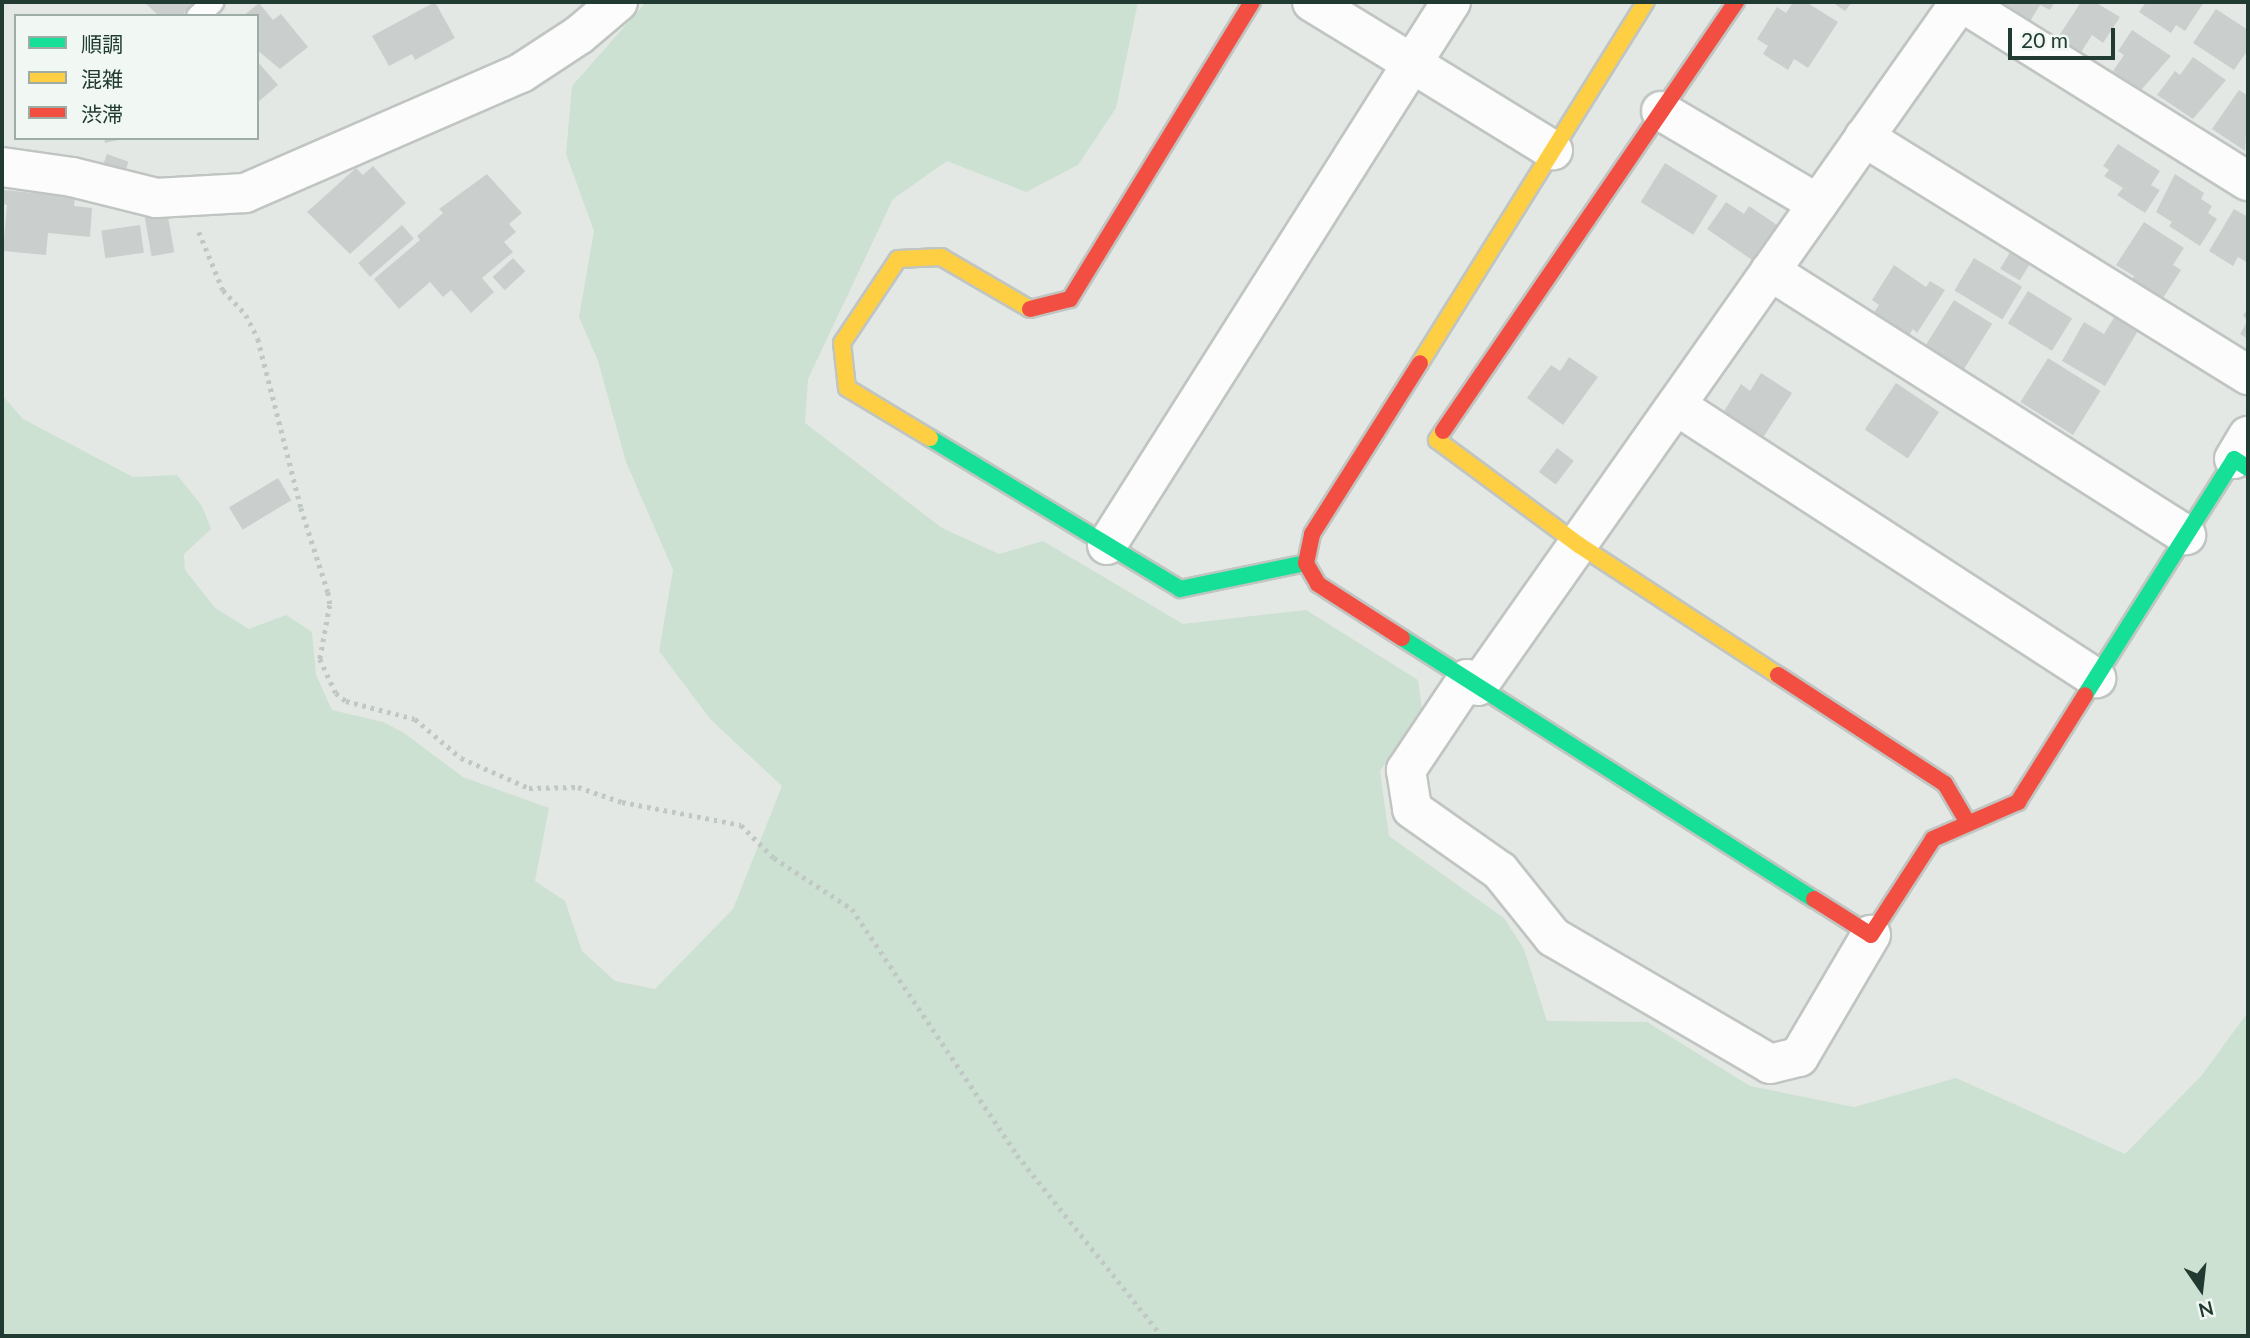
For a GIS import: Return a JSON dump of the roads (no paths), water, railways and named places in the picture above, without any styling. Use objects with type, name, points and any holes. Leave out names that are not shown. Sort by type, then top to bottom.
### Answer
[{"type":"street","points":[[2,167],[12,172],[72,177],[128,193],[184,199],[246,193],[407,126],[467,93],[521,73],[579,35],[618,2]]},
{"type":"street","points":[[1252,2],[1070,299],[1028,309],[941,257],[898,259],[842,343],[846,388],[1180,589],[1306,563]]},
{"type":"street","points":[[1312,2],[1553,150]]},
{"type":"street","points":[[1107,545],[1451,2]]},
{"type":"street","points":[[1646,2],[1312,534],[1306,563],[1318,584],[1871,935]]},
{"type":"street","points":[[1736,2],[1437,440],[1579,545],[1945,783],[1968,823]]},
{"type":"street","points":[[2243,454],[2186,534],[2018,802],[1933,839],[1871,935],[1799,1057],[1770,1064],[1553,937],[1500,871],[1412,809],[1406,770],[1579,545],[1961,2],[2248,181]]},
{"type":"street","points":[[1661,111],[1818,204]]},
{"type":"street","points":[[1864,137],[2248,375]]},
{"type":"street","points":[[1770,271],[2186,534]]},
{"type":"street","points":[[1677,406],[2096,678]]},
{"type":"lane","points":[[199,14],[212,2]]}]
